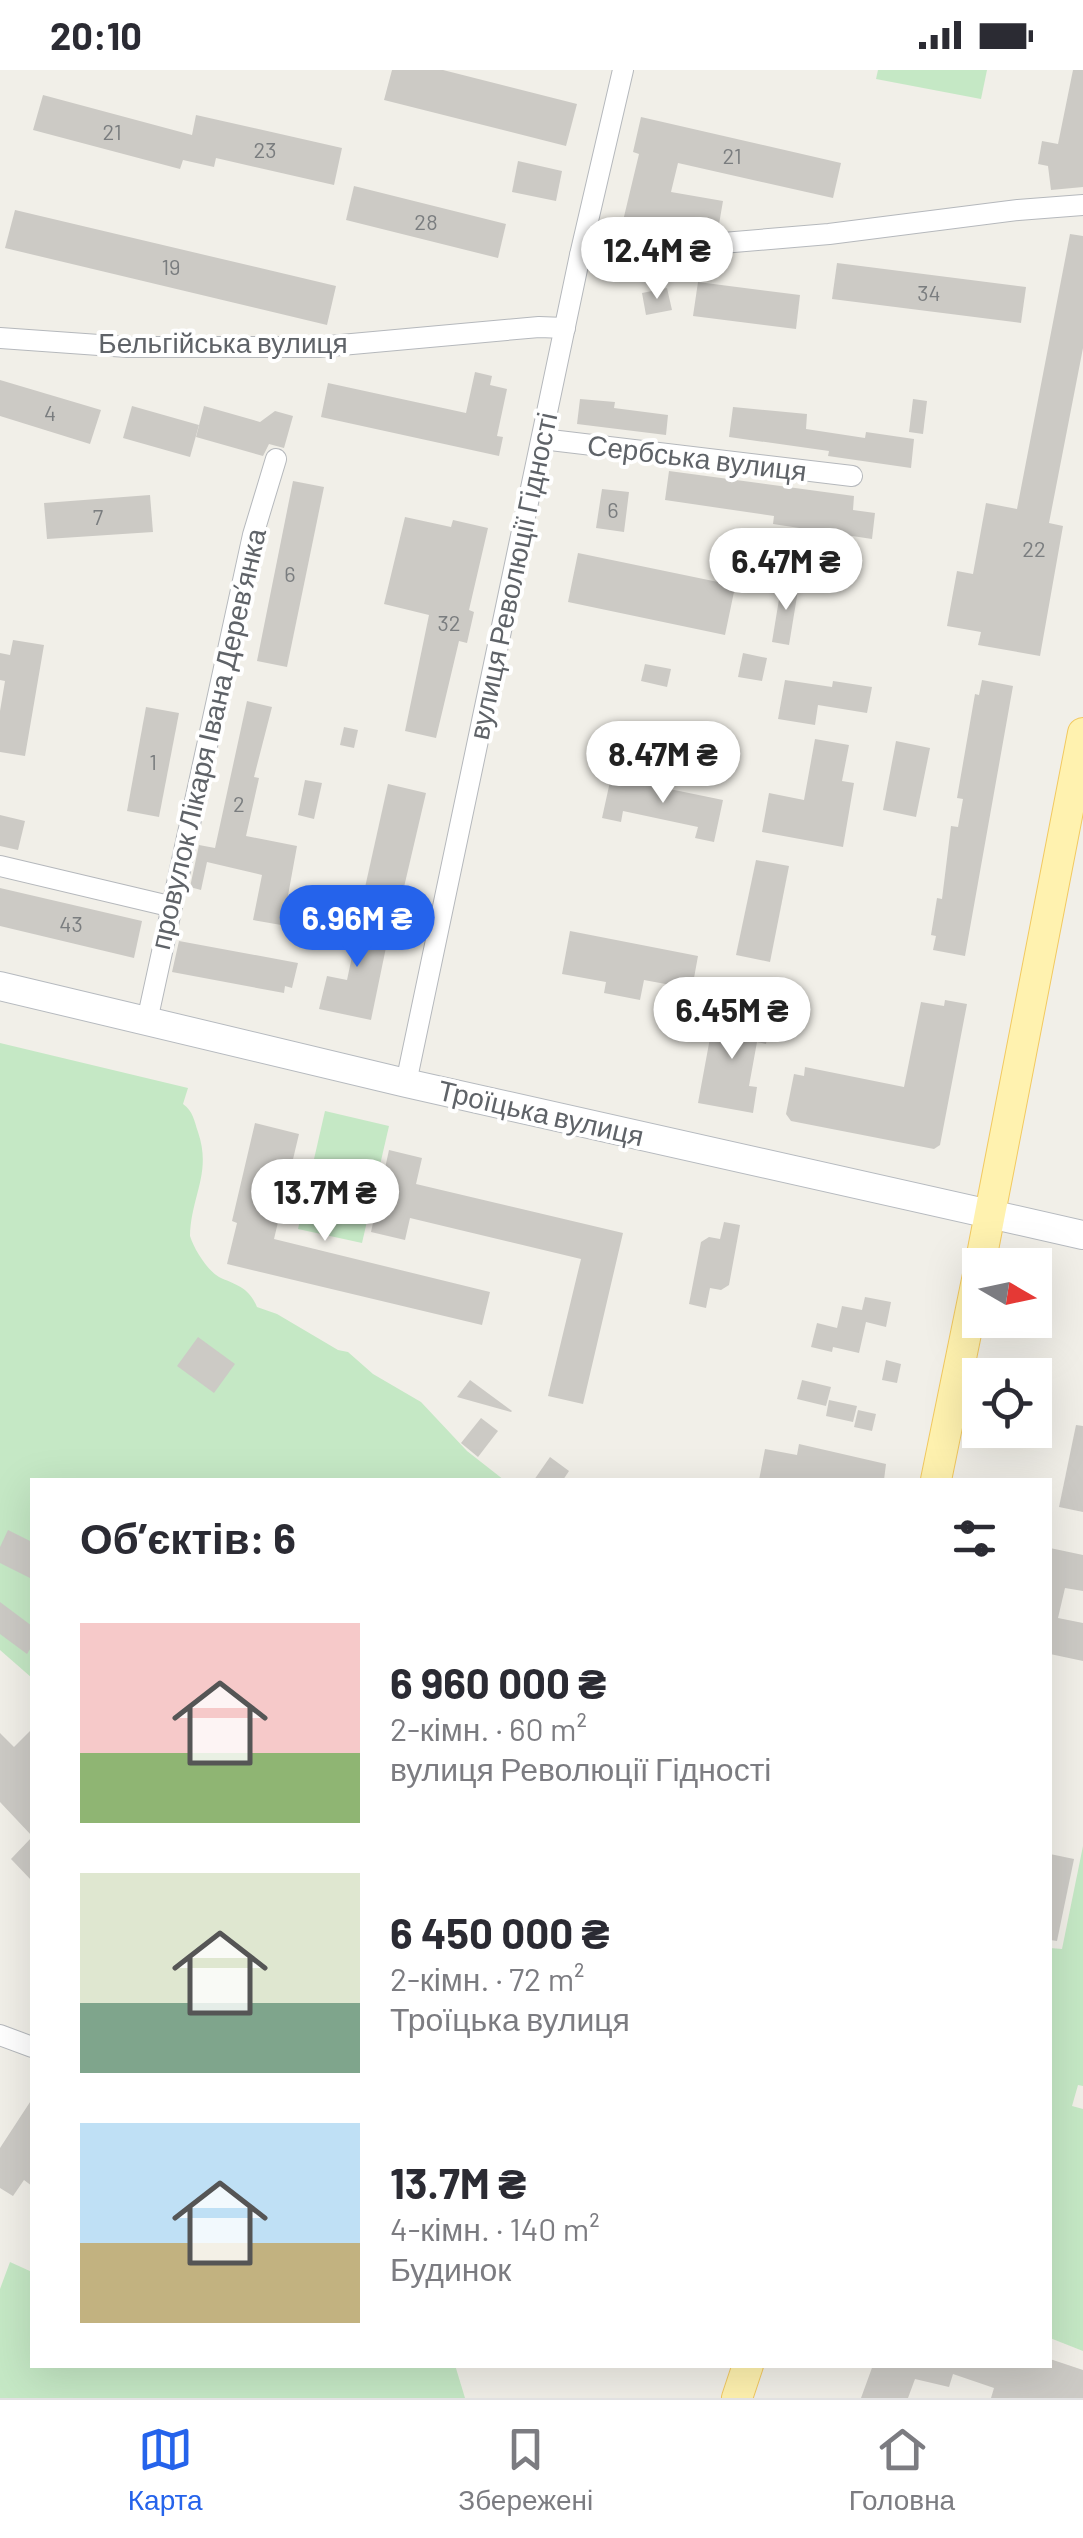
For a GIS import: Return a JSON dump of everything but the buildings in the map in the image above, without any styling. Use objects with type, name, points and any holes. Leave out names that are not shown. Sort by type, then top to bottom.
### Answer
[{"type":"main road","points":[[984,1248],[1083,733]]},
{"type":"main road","name":"Троїцька вулиця","points":[[0,986],[406,1083],[1083,1235]]},
{"type":"main road","points":[[936,1478],[965,1338]]},
{"type":"main road","points":[[737,2398],[747,2368]]},
{"type":"street","name":"вулиця Революції Гідності","points":[[406,1083],[580,255],[623,70]]},
{"type":"street","points":[[580,255],[828,234],[1083,205]]},
{"type":"street","name":"Бельгійська вулиця","points":[[0,338],[128,347],[320,347],[540,326],[565,328]]},
{"type":"street","name":"Сербська вулиця","points":[[542,439],[852,476]]},
{"type":"street","name":"провулок Лікаря Івана Деревʼянка","points":[[146,1021],[252,535],[276,459]]},
{"type":"street","points":[[0,866],[169,906]]},
{"type":"street","points":[[0,2035],[30,2046]]},
{"type":"green space","points":[[878,70],[987,70],[981,99],[876,79]]},
{"type":"green space","points":[[0,1043],[188,1088],[183,1104],[194,1120],[203,1160],[190,1236],[206,1264],[219,1277],[246,1291],[257,1307],[348,1352],[373,1374],[421,1402],[467,1451],[501,1478],[30,1478],[30,1676],[0,1650]]},
{"type":"green space","points":[[325,1111],[389,1126],[362,1243],[298,1229]]},
{"type":"green space","points":[[1083,1846],[1083,2086],[1078,2085],[1072,2106],[1083,2109],[1083,2351],[1052,2339],[1052,1948],[1062,1949]]},
{"type":"green space","points":[[10,2262],[30,2271],[30,2368],[456,2368],[465,2398],[0,2398],[0,2289]]}]
